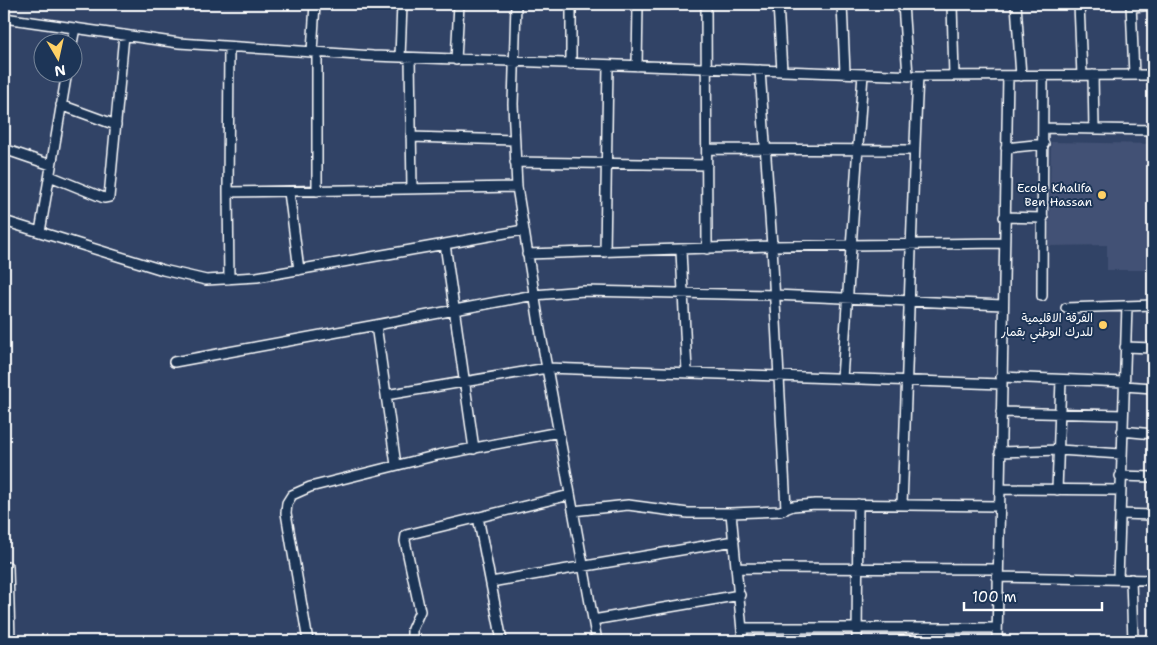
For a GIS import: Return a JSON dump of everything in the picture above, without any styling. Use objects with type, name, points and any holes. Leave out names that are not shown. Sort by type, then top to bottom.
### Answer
[{"type":"street","points":[[315,4],[314,52],[317,191]]},
{"type":"street","points":[[402,4],[411,137],[412,189]]},
{"type":"street","points":[[456,60],[459,4]]},
{"type":"street","points":[[516,4],[513,63],[517,187],[558,432],[597,641]]},
{"type":"street","points":[[571,4],[571,64]]},
{"type":"street","points":[[637,66],[638,4]]},
{"type":"street","points":[[706,4],[707,249]]},
{"type":"street","points":[[778,4],[782,71]]},
{"type":"street","points":[[842,4],[845,73]]},
{"type":"street","points":[[903,4],[908,76]]},
{"type":"street","points":[[952,4],[954,76]]},
{"type":"street","points":[[1016,4],[1021,76]]},
{"type":"street","points":[[1079,4],[1082,76]]},
{"type":"street","points":[[1134,75],[1132,5],[1153,5]]},
{"type":"street","points":[[4,20],[179,43],[405,58],[908,76],[1153,75]]},
{"type":"street","points":[[74,32],[75,28]]},
{"type":"street","points":[[50,176],[104,198],[109,197],[124,35]]},
{"type":"street","points":[[229,47],[229,279]]},
{"type":"street","points":[[606,252],[608,65]]},
{"type":"street","points":[[760,70],[780,375],[786,509]]},
{"type":"street","points":[[842,378],[863,74]]},
{"type":"street","points":[[902,504],[908,380],[910,245],[918,76]]},
{"type":"street","points":[[997,641],[1008,76]]},
{"type":"street","points":[[1042,296],[1043,76]]},
{"type":"street","points":[[1093,76],[1094,129]]},
{"type":"street","points":[[40,232],[65,82]]},
{"type":"street","points":[[61,105],[116,125]]},
{"type":"street","points":[[1044,128],[1153,130]]},
{"type":"street","points":[[411,137],[514,140]]},
{"type":"street","points":[[1006,148],[1044,144]]},
{"type":"street","points":[[4,149],[51,166]]},
{"type":"street","points":[[707,149],[914,150]]},
{"type":"street","points":[[515,162],[707,165]]},
{"type":"street","points":[[228,192],[517,187]]},
{"type":"street","points":[[289,192],[300,270]]},
{"type":"street","points":[[1004,217],[1043,218]]},
{"type":"street","points":[[4,221],[187,277],[229,279],[300,270],[524,230]]},
{"type":"street","points":[[527,254],[772,246],[1004,243]]},
{"type":"street","points":[[445,244],[474,449]]},
{"type":"street","points":[[681,250],[686,372]]},
{"type":"street","points":[[174,362],[534,295],[598,291],[774,295],[1003,305]]},
{"type":"street","points":[[1118,579],[1127,306]]},
{"type":"street","points":[[1066,308],[1153,306]]},
{"type":"street","points":[[376,325],[396,465]]},
{"type":"street","points":[[1125,347],[1153,348]]},
{"type":"street","points":[[386,395],[464,380],[547,368],[908,380],[1061,380],[1153,388]]},
{"type":"street","points":[[1057,490],[1061,380]]},
{"type":"street","points":[[1001,412],[1122,415]]},
{"type":"street","points":[[1122,430],[1153,434]]},
{"type":"street","points":[[308,641],[286,518],[289,498],[299,491],[310,487],[396,465],[558,432]]},
{"type":"street","points":[[1000,452],[1058,450],[1121,454]]},
{"type":"street","points":[[1120,476],[1153,477]]},
{"type":"street","points":[[1000,489],[1120,490]]},
{"type":"street","points":[[412,641],[412,629],[420,612],[405,537],[420,530],[570,495]]},
{"type":"street","points":[[573,511],[628,505],[688,513],[731,513],[786,509],[815,504],[999,506]]},
{"type":"street","points":[[857,641],[858,504]]},
{"type":"street","points":[[731,513],[743,641]]},
{"type":"street","points":[[1120,514],[1153,515]]},
{"type":"street","points":[[478,517],[502,641]]},
{"type":"street","points":[[492,582],[734,541]]},
{"type":"street","points":[[8,567],[10,641]]},
{"type":"street","points":[[737,568],[997,573],[1153,580]]},
{"type":"street","points":[[1131,580],[1133,641]]},
{"type":"street","points":[[593,620],[740,595]]},
{"type":"street","points":[[742,628],[997,628]]},
{"type":"shaded area","name":"Ecole Khalifa Ben Hassan","points":[[1051,142],[1153,144],[1153,270],[1107,270],[1107,245],[1049,246]]},
{"type":"place","name":"Ecole Khalifa Ben Hassan","points":[[1102,195]]},
{"type":"place","name":"الفرقة الاقليمية للدرك الوطني بقمار","points":[[1103,325]]}]
